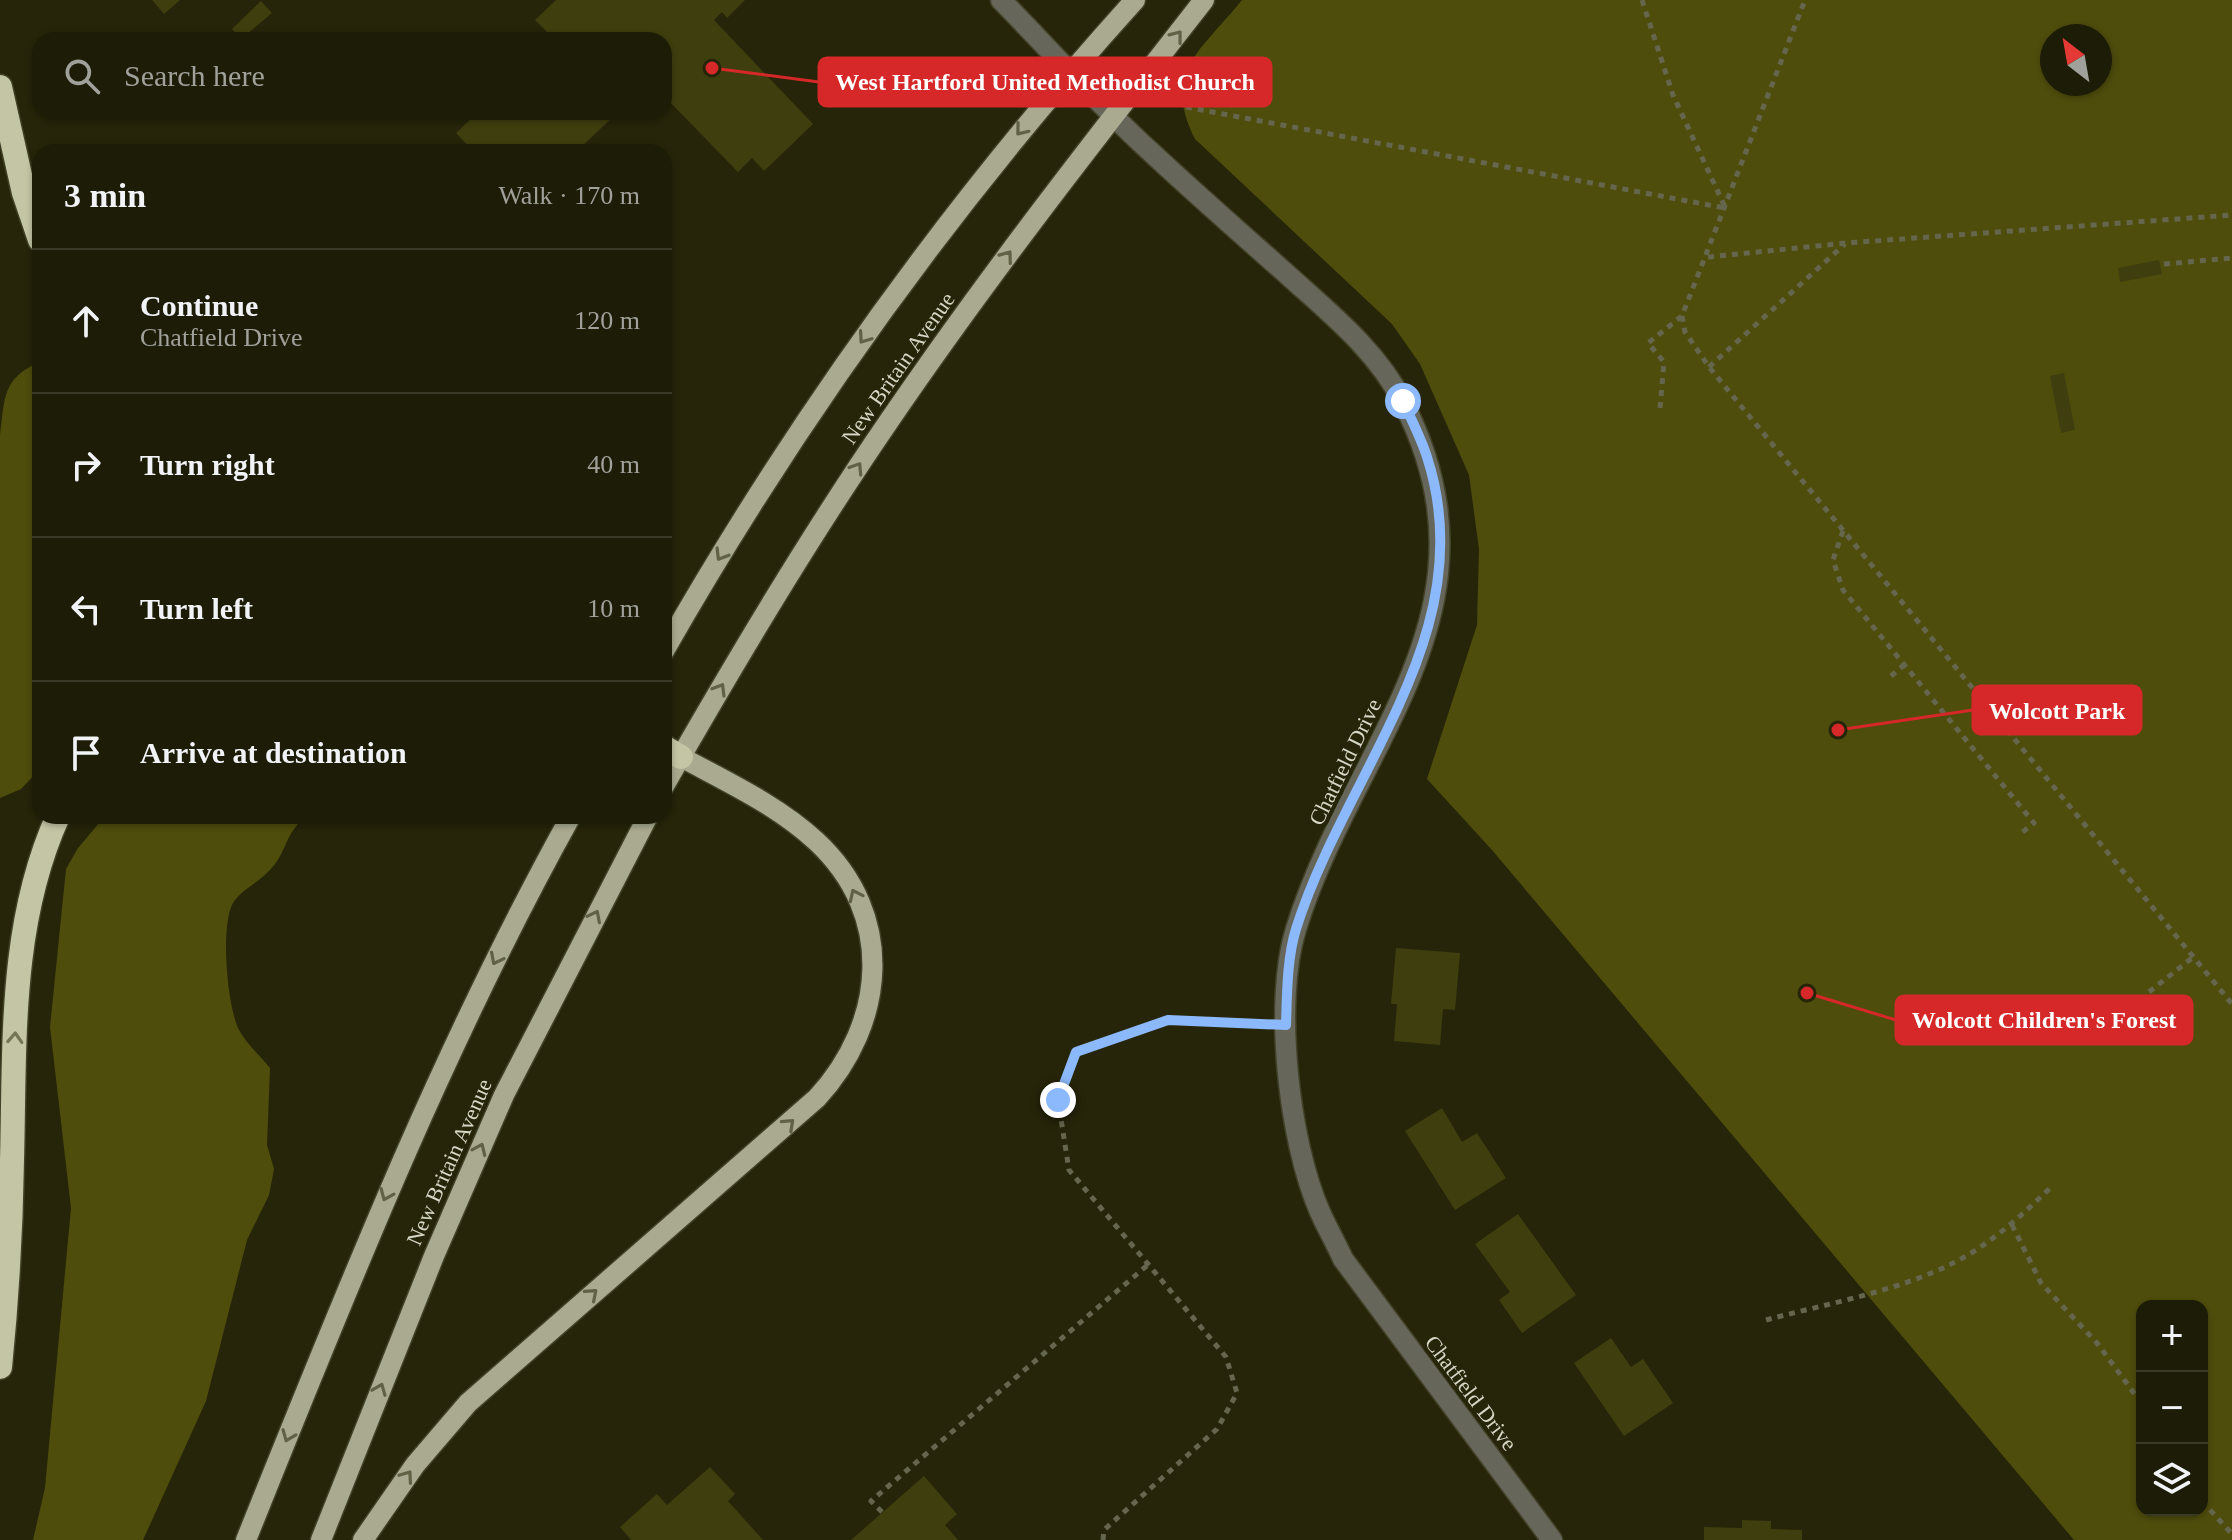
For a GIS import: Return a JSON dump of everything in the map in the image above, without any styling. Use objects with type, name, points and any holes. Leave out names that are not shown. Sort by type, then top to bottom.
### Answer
[{"type":"highway","points":[[0,87],[32,216]]},
{"type":"highway","points":[[0,1367],[9,1254],[18,980],[30,900],[55,824]]},
{"type":"main road","name":"New Britain Avenue","points":[[672,638],[767,482],[892,299],[968,195],[1071,71],[1135,0]]},
{"type":"main road","name":"New Britain Avenue","points":[[673,752],[890,419],[1114,115],[1204,0]]},
{"type":"main road","points":[[363,1540],[415,1465],[468,1403],[817,1098],[840,1072],[864,1026],[872,985],[870,939],[861,908],[838,866],[796,823],[673,752]]},
{"type":"main road","name":"New Britain Avenue","points":[[246,1540],[402,1156],[495,959],[567,824]]},
{"type":"main road","name":"New Britain Avenue","points":[[321,1540],[434,1256],[499,1108],[644,824]]},
{"type":"street","name":"Chatfield Drive","points":[[1001,0],[1114,115],[1348,329],[1384,371],[1403,401],[1430,470],[1440,548],[1438,590],[1426,638],[1394,720],[1342,817],[1295,930],[1286,1025],[1300,1151],[1319,1211],[1337,1247],[1403,1343],[1552,1540]]},
{"type":"path","points":[[1642,0],[1673,95],[1725,208]]},
{"type":"path","points":[[1660,408],[1664,362],[1648,343],[1682,316],[1708,257],[1805,0]]},
{"type":"path","points":[[1186,107],[1725,208]]},
{"type":"path","points":[[1708,257],[1846,243],[2232,215]]},
{"type":"path","points":[[1709,367],[1846,243]]},
{"type":"path","points":[[2164,264],[2232,258]]},
{"type":"path","points":[[1682,316],[1685,332],[1709,367],[2232,1004]]},
{"type":"path","points":[[1843,531],[1835,546],[1833,560],[1843,590],[2034,823],[2020,834]]},
{"type":"path","points":[[1891,676],[1904,665]]},
{"type":"path","points":[[2149,992],[2192,958]]},
{"type":"path","points":[[1103,1540],[1104,1530],[1217,1429],[1237,1393],[1226,1357],[1069,1170],[1058,1100],[1076,1052],[1168,1020],[1286,1025]]},
{"type":"path","points":[[1766,1320],[1900,1284],[1958,1260],[2012,1225],[2050,1188]]},
{"type":"path","points":[[2012,1225],[2041,1283],[2097,1343],[2136,1396]]},
{"type":"path","points":[[882,1512],[871,1501],[1150,1263]]},
{"type":"path","points":[[2208,1508],[2232,1534]]},
{"type":"shaded area","points":[[1242,0],[2232,0],[2232,1540],[2074,1540],[1492,850],[1427,779],[1477,625],[1479,549],[1469,475],[1420,364],[1392,324],[1195,139],[1182,96],[1184,79],[1201,48]]},
{"type":"shaded area","points":[[32,366],[32,777],[21,789],[0,798],[0,435],[8,391],[18,375]]},
{"type":"shaded area","points":[[98,824],[298,824],[270,870],[233,903],[227,929],[227,966],[235,1019],[245,1040],[270,1068],[267,1145],[274,1169],[269,1195],[247,1240],[206,1401],[143,1540],[33,1540],[45,1488],[71,1208],[50,1027],[66,869],[78,848]]},
{"type":"building","points":[[152,0],[180,0],[164,14]]},
{"type":"building","points":[[556,0],[745,0],[727,18],[722,12],[714,20],[813,124],[764,171],[752,158],[738,172],[672,104],[672,32],[547,32],[535,20]]},
{"type":"building","points":[[261,1],[272,13],[249,32],[235,32],[232,29]]},
{"type":"building","points":[[470,120],[610,120],[584,144],[466,144],[456,133]]},
{"type":"building","points":[[2159,260],[2162,274],[2120,282],[2118,268]]},
{"type":"building","points":[[2064,373],[2075,430],[2061,433],[2050,376]]},
{"type":"building","points":[[1396,948],[1460,953],[1455,1010],[1443,1009],[1440,1045],[1394,1041],[1397,1004],[1391,1004]]},
{"type":"building","points":[[1442,1108],[1462,1142],[1477,1133],[1506,1178],[1455,1210],[1405,1131]]},
{"type":"building","points":[[1518,1214],[1576,1295],[1522,1333],[1499,1300],[1510,1292],[1475,1244]]},
{"type":"building","points":[[1611,1338],[1631,1367],[1643,1359],[1673,1403],[1624,1436],[1574,1363]]},
{"type":"building","points":[[710,1467],[735,1494],[728,1501],[763,1540],[631,1540],[620,1527],[657,1494],[667,1505]]},
{"type":"building","points":[[924,1476],[957,1514],[945,1525],[958,1540],[851,1540]]},
{"type":"building","points":[[1742,1520],[1771,1521],[1771,1529],[1802,1530],[1802,1540],[1704,1540],[1704,1527],[1742,1528]]},
{"type":"place","name":"West Hartford United Methodist Church","points":[[712,68]]},
{"type":"place","name":"Wolcott Park","points":[[1838,730]]},
{"type":"place","name":"Wolcott Children's Forest","points":[[1807,993]]},
{"type":"route","points":[[1058,1100],[1076,1052],[1168,1020],[1286,1025],[1287,986],[1295,930],[1342,817],[1394,720],[1426,638],[1438,590],[1440,548],[1437,506],[1427,457],[1403,401]]}]
